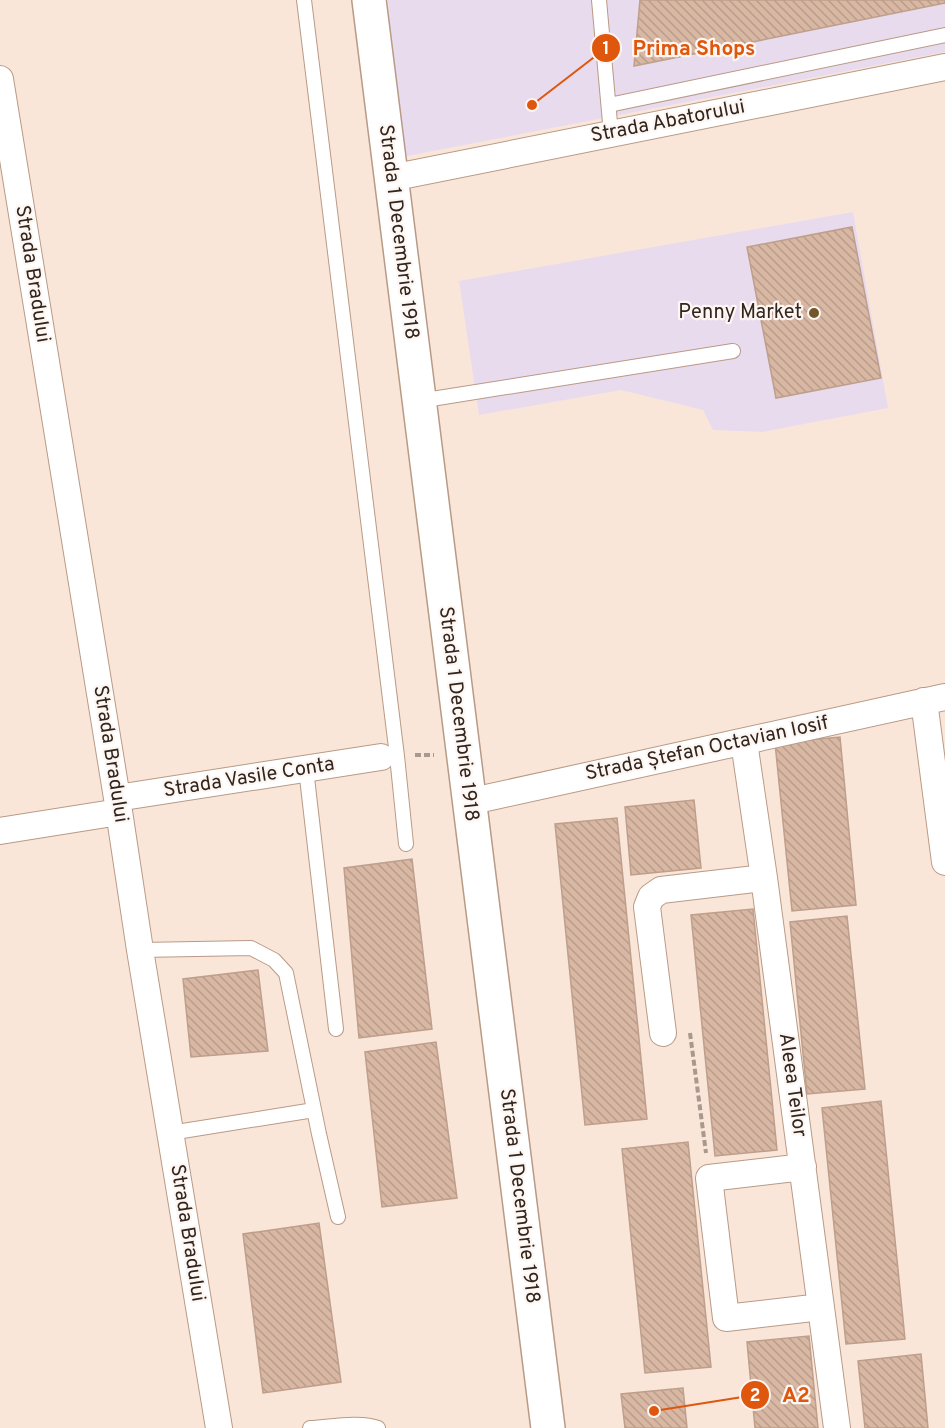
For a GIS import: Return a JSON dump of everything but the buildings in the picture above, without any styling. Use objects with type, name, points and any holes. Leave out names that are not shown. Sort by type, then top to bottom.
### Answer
[{"type":"main road","name":"Strada 1 Decembrie 1918","points":[[369,0],[548,1428]]},
{"type":"street","name":"Strada Abatorului","points":[[391,178],[945,66]]},
{"type":"street","name":"Strada Bradului","points":[[0,79],[219,1428]]},
{"type":"street","name":"Strada Ștefan Octavian Iosif","points":[[468,802],[935,699]]},
{"type":"street","points":[[935,699],[945,862]]},
{"type":"street","name":"Aleea Teilor","points":[[744,742],[837,1428]]},
{"type":"street","name":"Strada Vasile Conta","points":[[0,831],[118,805],[306,769],[389,756]]},
{"type":"street","points":[[663,1032],[647,907],[651,897],[661,890],[764,878]]},
{"type":"street","points":[[803,1167],[709,1178],[726,1318],[821,1307]]},
{"type":"lane","points":[[304,0],[389,756],[406,844]]},
{"type":"lane","points":[[599,0],[612,134]]},
{"type":"lane","points":[[609,105],[945,35]]},
{"type":"lane","points":[[419,401],[734,351]]},
{"type":"lane","points":[[306,769],[336,1029]]},
{"type":"lane","points":[[140,950],[251,948],[274,960],[286,973],[338,1217]]},
{"type":"lane","points":[[170,1133],[314,1110]]},
{"type":"lane","points":[[310,1428],[356,1425],[372,1425],[378,1428]]},
{"type":"path","points":[[389,756],[463,754]]},
{"type":"shaded area","points":[[388,0],[945,0],[945,52],[397,158]]},
{"type":"shaded area","points":[[853,212],[888,408],[762,432],[713,430],[703,410],[621,390],[479,415],[459,281]]},
{"type":"place","name":"Prima Shops","points":[[532,105]]},
{"type":"place","name":"Penny Market","points":[[814,313]]},
{"type":"place","name":"A2","points":[[654,1411]]}]
